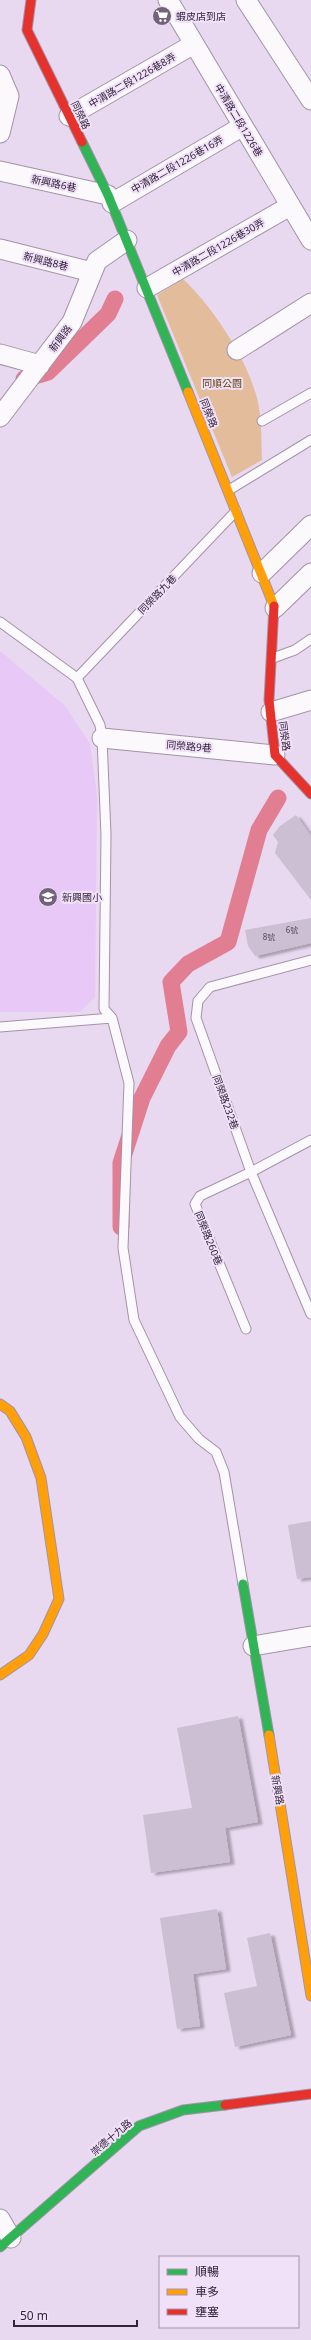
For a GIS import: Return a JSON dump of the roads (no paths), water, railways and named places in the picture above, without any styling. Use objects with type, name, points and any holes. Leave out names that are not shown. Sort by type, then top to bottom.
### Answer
[{"type":"street","name":"同榮路","points":[[31,0],[27,30],[110,199],[237,510],[275,608],[273,658],[269,700],[275,755],[311,794]]},
{"type":"street","name":"中清路二段1226巷","points":[[168,0],[311,240]]},
{"type":"street","points":[[246,0],[311,100]]},
{"type":"street","name":"中清路二段1226巷8弄","points":[[69,116],[194,44]]},
{"type":"street","points":[[0,75],[9,96],[0,133]]},
{"type":"street","name":"中清路二段1226巷16弄","points":[[110,199],[243,126]]},
{"type":"street","name":"新興路6巷","points":[[0,171],[110,199]]},
{"type":"street","name":"中清路二段1226巷30弄","points":[[146,288],[290,206]]},
{"type":"street","name":"新興路","points":[[0,417],[72,322],[97,261],[127,240]]},
{"type":"street","name":"新興路8巷","points":[[0,249],[92,272]]},
{"type":"street","points":[[238,350],[311,303]]},
{"type":"street","points":[[0,354],[40,365]]},
{"type":"street","points":[[262,573],[311,525]]},
{"type":"street","points":[[275,608],[311,573]]},
{"type":"street","points":[[271,712],[311,700]]},
{"type":"street","name":"同榮路9巷","points":[[102,738],[275,755]]},
{"type":"street","points":[[0,1404],[10,1411],[26,1437],[41,1478],[59,1599],[43,1634],[28,1655],[0,1675]]},
{"type":"street","name":"新興路","points":[[243,1584],[297,1900],[311,1996]]},
{"type":"street","points":[[254,1646],[311,1636]]},
{"type":"street","name":"崇德十九路","points":[[6,2243],[139,2126],[183,2110],[311,2094]]},
{"type":"street","points":[[0,2219],[6,2243]]},
{"type":"lane","points":[[262,421],[311,393]]},
{"type":"lane","points":[[228,490],[311,440]]},
{"type":"lane","name":"同榮路九巷","points":[[77,678],[237,510]]},
{"type":"lane","points":[[0,622],[77,678],[100,725],[102,738],[106,835],[104,1009],[112,1018],[129,1083],[122,1248],[134,1320],[180,1417],[199,1439],[216,1452],[224,1472],[243,1584]]},
{"type":"lane","points":[[273,658],[295,650],[311,639]]},
{"type":"lane","name":"同榮路232巷","points":[[311,960],[210,987],[198,1001],[196,1018],[251,1172],[308,1294],[311,1314]]},
{"type":"lane","points":[[0,1027],[112,1018]]},
{"type":"lane","name":"同榮路260巷","points":[[246,1329],[195,1204],[200,1196],[251,1172],[311,1140]]},
{"type":"waterway","points":[[24,379],[48,372],[108,314],[115,299]]},
{"type":"waterway","points":[[121,1227],[121,1163],[142,1098],[168,1046],[179,1032],[171,982],[188,964],[228,942],[259,830],[278,798]]},
{"type":"place","name":"蝦皮店到店","points":[[162,16]]},
{"type":"place","name":"新興國小","points":[[48,897]]},
{"type":"park label","name":"同順公園","points":[[222,383]]}]
